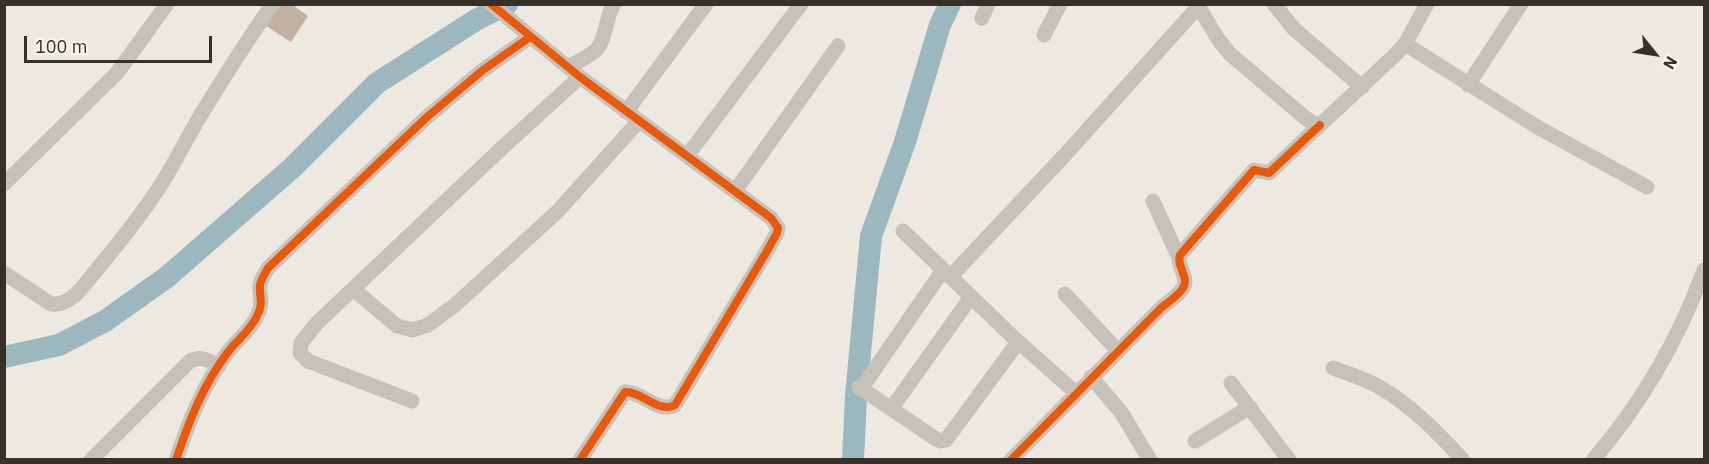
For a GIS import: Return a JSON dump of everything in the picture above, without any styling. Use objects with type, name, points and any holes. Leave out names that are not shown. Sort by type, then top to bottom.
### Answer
[{"type":"street","points":[[4,184],[117,73],[167,4]]},
{"type":"street","points":[[4,273],[51,304],[59,305],[66,302],[78,292],[136,223],[245,42],[273,4]]},
{"type":"street","points":[[490,4],[626,112],[735,191],[776,223],[778,228],[767,252],[675,405],[665,408],[632,392],[625,392],[580,459]]},
{"type":"street","points":[[412,401],[308,361],[300,353],[301,343],[354,289],[503,147],[597,48],[608,14],[614,4]]},
{"type":"street","points":[[626,112],[706,4]]},
{"type":"street","points":[[687,156],[801,4]]},
{"type":"street","points":[[1044,35],[1060,4]]},
{"type":"street","points":[[1274,4],[1294,29],[1362,87]]},
{"type":"street","points":[[1179,258],[1254,170],[1269,173],[1405,44],[1427,4]]},
{"type":"street","points":[[1468,85],[1521,4]]},
{"type":"street","points":[[1018,342],[946,440],[936,439],[860,388],[947,274],[1071,149],[1198,6],[1230,54],[1303,116],[1320,125]]},
{"type":"street","points":[[176,459],[189,421],[201,396],[219,366],[257,317],[262,298],[261,279],[268,268],[427,117],[527,34]]},
{"type":"street","points":[[1405,44],[1539,128],[1647,187]]},
{"type":"street","points":[[735,191],[838,46]]},
{"type":"street","points":[[354,289],[397,326],[413,330],[428,325],[455,305],[541,227],[639,121]]},
{"type":"street","points":[[1011,459],[1184,287],[1185,280],[1179,258],[1153,201]]},
{"type":"street","points":[[903,231],[1018,342],[1076,393]]},
{"type":"street","points":[[1598,458],[1639,401],[1667,355],[1690,309],[1704,270]]},
{"type":"street","points":[[1065,294],[1118,351]]},
{"type":"street","points":[[891,409],[971,297]]},
{"type":"street","points":[[91,459],[189,362],[200,358],[219,366]]},
{"type":"street","points":[[1333,368],[1379,387],[1402,401],[1463,459]]},
{"type":"street","points":[[1091,377],[1116,406],[1150,459]]},
{"type":"street","points":[[1231,383],[1289,459]]},
{"type":"street","points":[[1195,441],[1250,407]]},
{"type":"building","points":[[276,4],[291,4],[308,16],[291,42],[263,24]]},
{"type":"waterway","points":[[4,357],[59,345],[105,321],[167,277],[292,168],[377,83],[476,20],[507,4]]},
{"type":"waterway","points":[[853,460],[856,396],[871,236],[905,142],[940,25],[950,4]]},
{"type":"cycle path","points":[[491,4],[580,77],[771,218],[778,228],[767,251],[675,405],[662,407],[638,395],[625,392],[580,460]]},
{"type":"cycle path","points":[[176,460],[192,417],[211,377],[257,316],[261,304],[260,285],[268,268],[427,117],[483,70],[530,37]]},
{"type":"cycle path","points":[[1011,460],[1161,308],[1181,291],[1185,280],[1180,255],[1254,170],[1269,173],[1320,125]]}]
